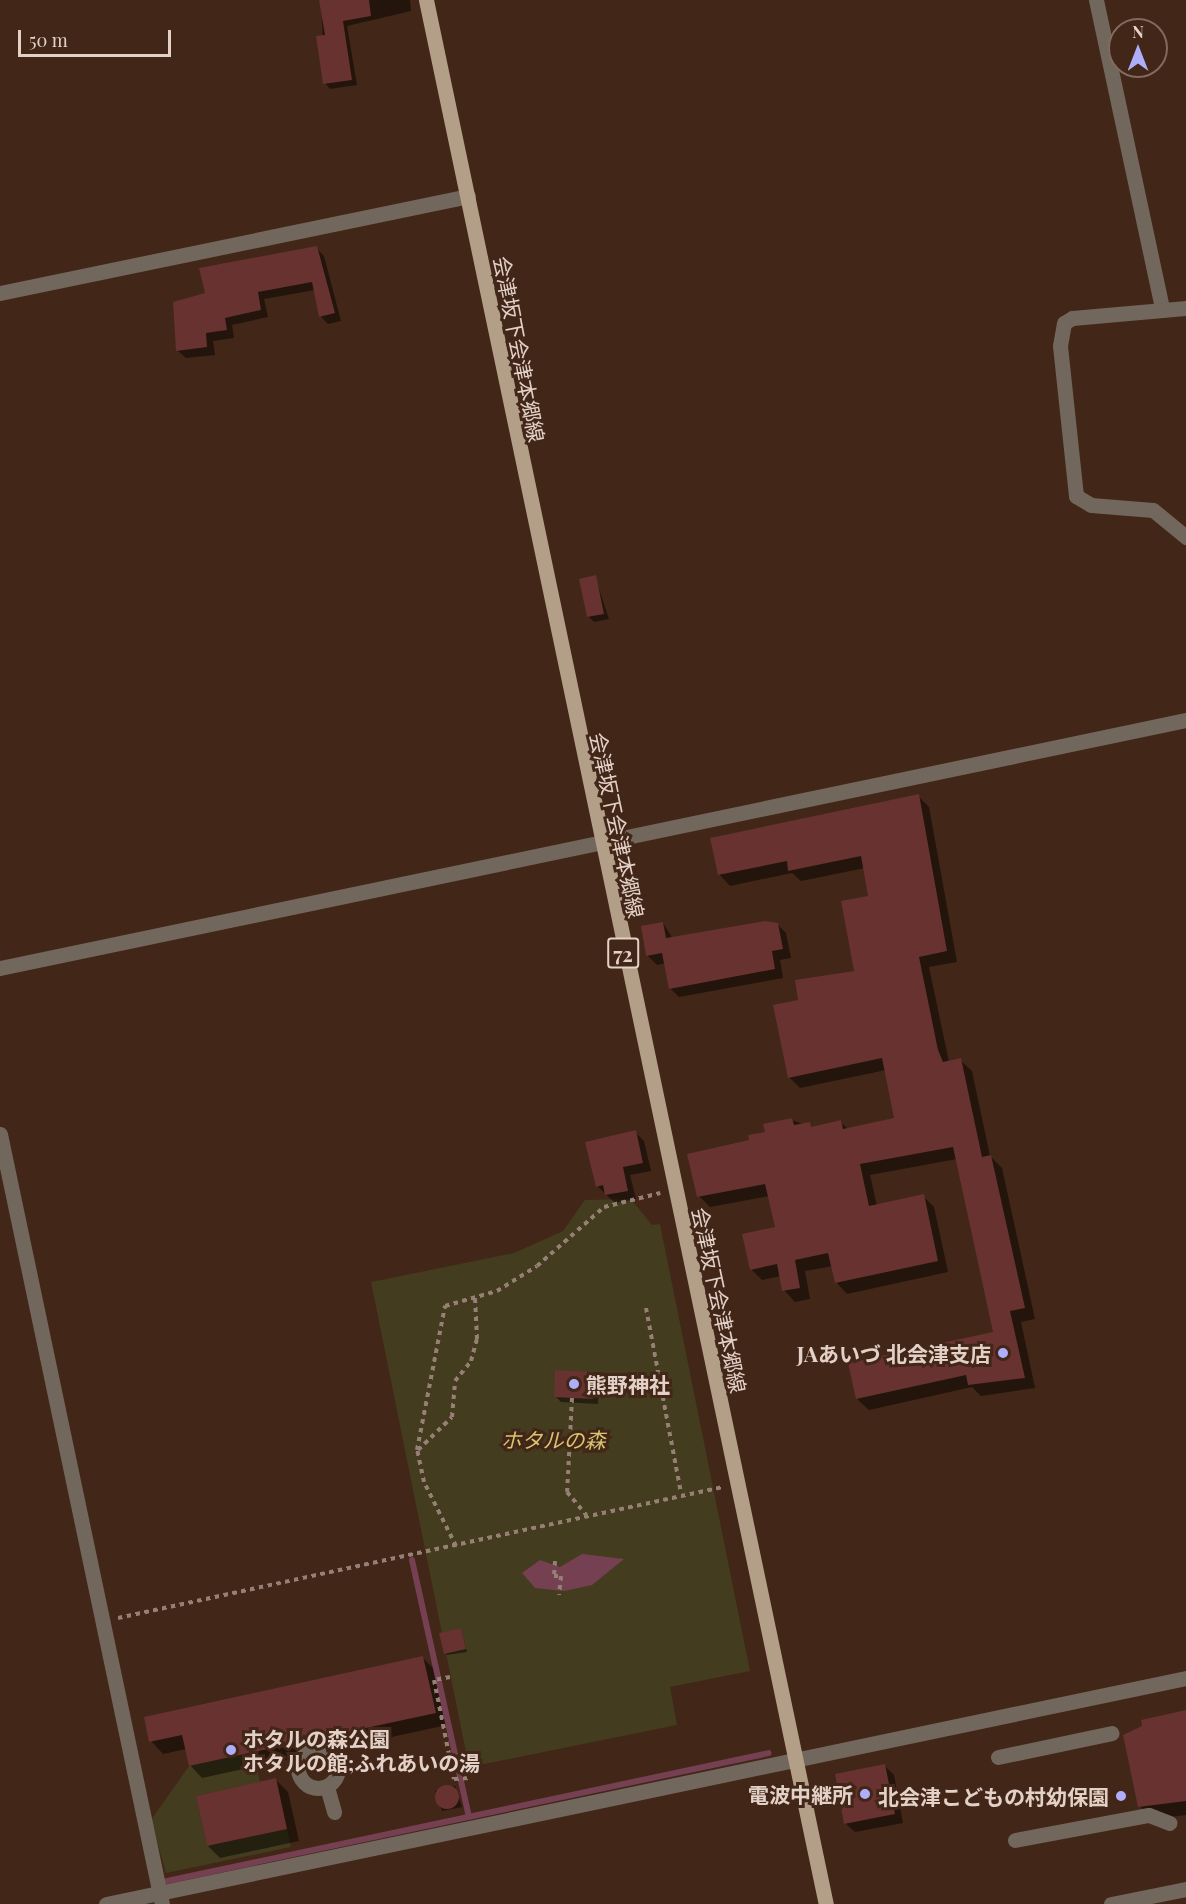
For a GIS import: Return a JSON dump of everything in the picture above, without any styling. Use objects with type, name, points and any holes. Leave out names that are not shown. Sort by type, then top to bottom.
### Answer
[{"type":"main road","name":"会津坂下会津本郷線","points":[[426,0],[599,840],[797,1758],[826,1904]]},
{"type":"street","points":[[1096,0],[1162,309]]},
{"type":"street","points":[[0,293],[468,196]]},
{"type":"street","points":[[1186,308],[1072,318],[1065,323],[1060,346],[1076,496],[1091,505],[1153,510],[1186,537]]},
{"type":"street","points":[[0,968],[599,840],[1186,720]]},
{"type":"street","points":[[0,1134],[161,1898]]},
{"type":"street","points":[[106,1904],[161,1898],[797,1758],[1186,1677]]},
{"type":"street","points":[[998,1756],[1112,1733]]},
{"type":"street","points":[[327,1786],[334,1812]]},
{"type":"street","points":[[1015,1840],[1149,1815],[1170,1823]]},
{"type":"street","points":[[1111,1904],[1186,1889]]},
{"type":"path","points":[[456,1546],[424,1482],[417,1450],[429,1376],[445,1306],[497,1292],[537,1266],[604,1207],[674,1189]]},
{"type":"path","points":[[417,1450],[452,1417],[454,1381],[471,1361],[477,1340],[475,1298]]},
{"type":"path","points":[[646,1308],[681,1494]]},
{"type":"path","points":[[572,1398],[567,1492],[586,1516]]},
{"type":"path","points":[[103,1621],[456,1546],[681,1494],[738,1485]]},
{"type":"path","points":[[555,1561],[554,1576],[561,1576],[559,1595]]},
{"type":"path","points":[[450,1677],[434,1680],[454,1779],[470,1778]]},
{"type":"green space","name":"ホタルの森","points":[[631,1199],[652,1225],[660,1224],[750,1671],[670,1687],[677,1725],[469,1767],[371,1282],[514,1253],[563,1231],[585,1200]]},
{"type":"green space","points":[[254,1752],[260,1782],[196,1796],[207,1846],[287,1829],[291,1847],[166,1873],[151,1820],[189,1766]]},
{"type":"shaded area","points":[[582,1554],[624,1559],[592,1585],[564,1591],[535,1588],[522,1573],[540,1560],[560,1567]]},
{"type":"building","points":[[319,0],[369,0],[371,16],[343,21],[352,80],[323,84],[316,36],[325,35]]},
{"type":"building","points":[[317,246],[335,313],[319,317],[312,282],[258,292],[261,310],[225,318],[227,330],[206,333],[207,347],[176,351],[173,302],[205,293],[199,268]]},
{"type":"building","points":[[596,575],[604,614],[587,617],[579,579]]},
{"type":"building","points":[[919,794],[947,951],[919,957],[938,1050],[943,1062],[961,1058],[982,1157],[991,1155],[1025,1308],[1010,1311],[1025,1378],[968,1385],[966,1375],[856,1399],[848,1363],[993,1332],[953,1147],[860,1164],[869,1206],[924,1194],[938,1261],[835,1283],[828,1253],[795,1260],[800,1288],[782,1291],[777,1264],[750,1270],[742,1234],[775,1227],[765,1184],[697,1197],[687,1154],[749,1140],[748,1135],[765,1132],[763,1124],[792,1118],[794,1125],[810,1122],[811,1127],[841,1120],[843,1129],[894,1118],[882,1058],[788,1078],[773,1005],[798,1000],[795,980],[854,971],[841,901],[868,896],[861,856],[788,871],[787,861],[718,875],[710,838]]},
{"type":"building","points":[[765,921],[778,923],[783,949],[772,951],[775,969],[669,989],[662,953],[646,956],[641,926],[663,922],[666,938]]},
{"type":"building","points":[[636,1130],[643,1163],[623,1167],[628,1191],[605,1195],[603,1185],[596,1187],[585,1142]]},
{"type":"building","name":"熊野神社","points":[[555,1370],[594,1372],[593,1399],[554,1397]]},
{"type":"building","points":[[461,1628],[466,1649],[444,1654],[439,1633]]},
{"type":"building","name":"ホタルの森公園 ホタルの館;ふれあいの湯","points":[[423,1656],[436,1713],[189,1766],[182,1735],[149,1742],[144,1717]]},
{"type":"building","points":[[1186,1710],[1186,1801],[1138,1807],[1123,1735],[1142,1726],[1141,1720]]},
{"type":"building","name":"電波中継所","points":[[885,1764],[895,1814],[844,1824],[835,1774]]},
{"type":"building","points":[[276,1778],[287,1829],[207,1846],[196,1796]]},
{"type":"building","points":[[442,1785],[452,1785],[459,1792],[459,1802],[452,1809],[442,1809],[435,1802],[435,1792]]},
{"type":"waterway","points":[[412,1560],[469,1817]]},
{"type":"waterway","points":[[167,1881],[769,1753]]},
{"type":"place","name":"JAあいづ 北会津支店","points":[[1003,1353]]},
{"type":"place","name":"熊野神社","points":[[574,1384]]},
{"type":"place","name":"ホタルの森公園 ホタルの館;ふれあいの湯","points":[[231,1750]]},
{"type":"place","name":"電波中継所","points":[[865,1794]]},
{"type":"place","name":"北会津こどもの村幼保園","points":[[1121,1796]]}]
